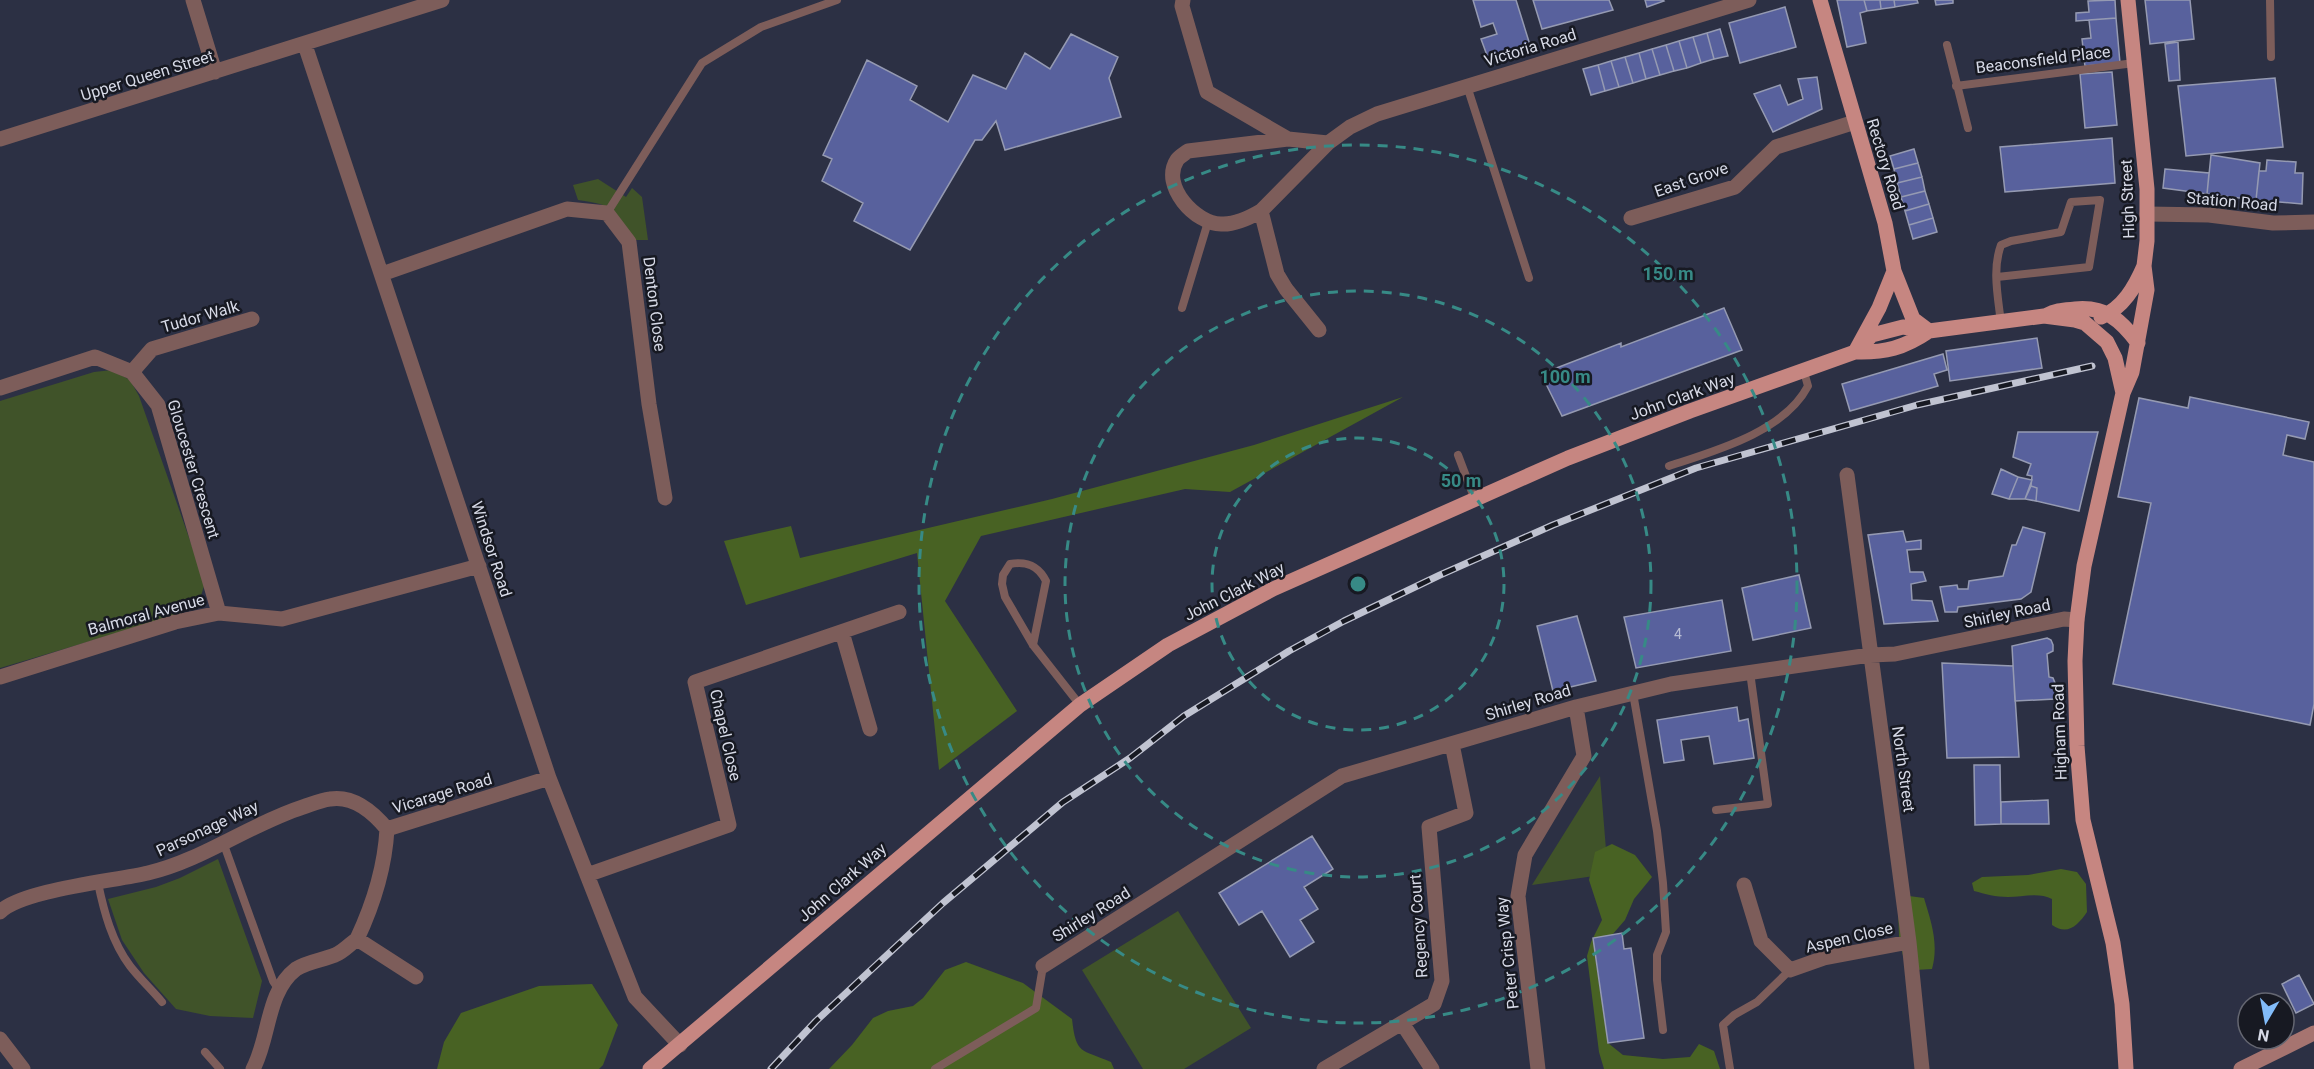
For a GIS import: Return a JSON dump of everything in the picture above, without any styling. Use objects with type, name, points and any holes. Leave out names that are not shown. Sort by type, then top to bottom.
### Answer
[{"type":"main road","name":"Rectory Road","points":[[1820,0],[1885,223],[1894,271],[1913,319],[1929,331]]},
{"type":"main road","name":"High Street","points":[[2123,393],[2133,372],[2147,290],[2144,266],[2147,214],[2142,134],[2128,0]]},
{"type":"main road","points":[[2085,323],[2110,313],[2132,291],[2144,266]]},
{"type":"main road","points":[[1894,271],[1879,308],[1856,352],[1885,351],[1912,343],[1929,331],[2044,316],[2057,310],[2082,308],[2110,313],[2138,344]]},
{"type":"main road","points":[[2044,316],[2085,323],[2097,332],[2113,351],[2123,393]]},
{"type":"main road","name":"John Clark Way","points":[[650,1069],[680,1046],[855,894],[1080,705],[1168,645],[1273,590],[1590,450],[1690,411],[1856,352]]},
{"type":"main road","name":"Higham Road","points":[[2123,393],[2084,567],[2077,620],[2075,673],[2079,782],[2083,820],[2112,943],[2122,1004],[2126,1069]]},
{"type":"main road","points":[[2241,1069],[2314,1033]]},
{"type":"street","points":[[193,0],[215,72]]},
{"type":"street","name":"Upper Queen Street","points":[[0,140],[442,0]]},
{"type":"street","points":[[1183,0],[1182,6],[1207,92],[1288,139]]},
{"type":"street","name":"Victoria Road","points":[[1208,222],[1230,224],[1250,218],[1261,211],[1328,143],[1350,127],[1377,114],[1749,0]]},
{"type":"street","name":"Windsor Road","points":[[305,45],[549,778],[609,936],[635,997],[680,1046]]},
{"type":"street","name":"East Grove","points":[[1631,218],[1735,187],[1776,147],[1855,122]]},
{"type":"street","points":[[1208,222],[1197,217],[1187,207],[1173,179],[1174,166],[1178,159],[1188,152],[1288,139],[1328,143]]},
{"type":"street","points":[[382,274],[567,209],[607,213]]},
{"type":"street","points":[[1261,211],[1277,274],[1286,289],[1319,330]]},
{"type":"street","name":"Denton Close","points":[[607,213],[629,242],[649,404],[665,498]]},
{"type":"street","name":"Station Road","points":[[2147,214],[2210,215],[2273,223],[2314,222]]},
{"type":"street","name":"Tudor Walk","points":[[132,372],[152,349],[252,319]]},
{"type":"street","name":"Gloucester Crescent","points":[[0,388],[96,357],[132,372],[158,405],[219,613]]},
{"type":"street","name":"North Street","points":[[1847,475],[1909,942],[1922,1069]]},
{"type":"street","name":"Balmoral Avenue","points":[[0,677],[176,621],[219,613],[282,619],[479,566]]},
{"type":"street","name":"Chapel Close","points":[[587,875],[729,825],[695,682],[898,612]]},
{"type":"street","name":"Shirley Road","points":[[1043,966],[1342,776],[1576,707],[1671,684],[1870,655],[1894,654],[2064,620],[2077,620]]},
{"type":"street","points":[[842,632],[870,729]]},
{"type":"street","name":"Peter Crisp Way","points":[[1538,1069],[1518,896],[1525,855],[1584,756],[1576,707]]},
{"type":"street","name":"Regency Court","points":[[1324,1069],[1434,1004],[1442,981],[1429,827],[1466,813],[1452,744]]},
{"type":"street","name":"Vicarage Road","points":[[357,939],[365,921],[386,853],[387,829],[549,778]]},
{"type":"street","name":"Parsonage Way","points":[[0,912],[26,897],[171,866],[274,817],[331,798],[357,802],[374,814],[387,829]]},
{"type":"street","name":"Aspen Close","points":[[1744,885],[1761,941],[1790,970],[1824,958],[1909,942]]},
{"type":"street","points":[[253,1069],[260,1056],[273,1004],[283,980],[298,967],[338,954],[357,939],[416,977]]},
{"type":"street","points":[[1402,1023],[1432,1069]]},
{"type":"street","points":[[1,1043],[23,1069]]},
{"type":"lane","points":[[607,213],[702,63],[761,27],[837,0]]},
{"type":"lane","points":[[2270,0],[2271,57]]},
{"type":"lane","name":"Beaconsfield Place","points":[[1947,45],[1968,128]]},
{"type":"lane","name":"Beaconsfield Place","points":[[1956,86],[2134,63]]},
{"type":"lane","points":[[1467,86],[1529,278]]},
{"type":"lane","points":[[1997,277],[2090,267],[2100,201],[2071,202],[2061,232],[2001,245],[1996,258],[1997,277],[2001,322]]},
{"type":"lane","points":[[1182,308],[1208,222]]},
{"type":"lane","points":[[1669,466],[1765,429],[1801,400],[1808,386],[1804,372]]},
{"type":"lane","points":[[1458,455],[1475,500]]},
{"type":"lane","points":[[1033,645],[1046,580],[1041,572],[1032,566],[1022,562],[1010,564],[1003,575],[1002,584],[1005,597],[1033,645],[1080,705]]},
{"type":"lane","points":[[1716,810],[1768,804],[1750,672]]},
{"type":"lane","points":[[1633,693],[1657,831],[1663,883],[1666,932],[1657,955],[1657,980],[1664,1030]]},
{"type":"lane","points":[[223,842],[273,981],[279,990]]},
{"type":"lane","points":[[98,883],[104,914],[115,939],[130,966],[162,1002]]},
{"type":"lane","points":[[935,1069],[1036,1008],[1043,966]]},
{"type":"lane","points":[[1730,1069],[1723,1025],[1734,1015],[1757,1002],[1790,970]]},
{"type":"lane","points":[[205,1052],[220,1069]]},
{"type":"green space","points":[[598,179],[626,197],[632,188],[642,197],[648,240],[634,240],[617,215],[607,207],[578,200],[573,185]]},
{"type":"green space","points":[[112,370],[130,380],[139,396],[205,583],[199,602],[178,615],[0,668],[0,401],[94,372]]},
{"type":"green space","points":[[1403,397],[1230,492],[1185,489],[981,536],[945,601],[1017,711],[939,770],[917,553],[746,605],[724,541],[791,526],[800,558],[1052,499],[1254,445]]},
{"type":"green space","points":[[1600,776],[1608,874],[1532,885]]},
{"type":"green space","points":[[1612,844],[1635,855],[1652,877],[1634,899],[1625,920],[1612,935],[1599,942],[1594,950],[1608,1043],[1623,1055],[1663,1059],[1690,1057],[1699,1044],[1714,1051],[1720,1069],[1604,1069],[1599,1052],[1587,956],[1602,920],[1589,880],[1595,852]]},
{"type":"green space","points":[[218,859],[262,981],[253,1018],[210,1016],[176,1009],[144,973],[122,940],[108,899],[156,887]]},
{"type":"green space","points":[[2061,869],[2077,872],[2086,884],[2087,912],[2076,925],[2068,929],[2052,925],[2052,899],[2036,895],[2008,897],[1991,895],[1974,891],[1972,883],[1982,877],[2028,875]]},
{"type":"green space","points":[[1909,896],[1924,898],[1934,941],[1932,969],[1915,970],[1903,956],[1899,936],[1898,909]]},
{"type":"green space","points":[[1178,911],[1251,1028],[1184,1069],[1143,1069],[1082,970]]},
{"type":"green space","points":[[966,962],[1023,983],[1072,1019],[1078,1045],[1087,1052],[1111,1062],[1114,1069],[829,1069],[873,1018],[888,1011],[913,1006],[923,998],[945,970]]},
{"type":"green space","points":[[592,984],[618,1025],[603,1065],[599,1069],[437,1069],[444,1042],[461,1013],[539,986]]},
{"type":"building","points":[[1473,0],[1516,0],[1530,45],[1488,58],[1481,39],[1497,34],[1493,23],[1481,27]]},
{"type":"building","points":[[1533,0],[1609,0],[1613,10],[1542,29]]},
{"type":"building","points":[[1645,0],[1663,0],[1664,1],[1647,7]]},
{"type":"building","points":[[1837,0],[1864,0],[1867,11],[1860,13],[1866,43],[1847,47]]},
{"type":"building","points":[[1864,0],[1880,0],[1881,9],[1867,11]]},
{"type":"building","points":[[1880,0],[1894,0],[1895,7],[1881,9]]},
{"type":"building","points":[[1894,0],[1917,0],[1918,3],[1895,7]]},
{"type":"building","points":[[1935,0],[1953,0],[1953,3],[1936,5]]},
{"type":"building","points":[[2115,0],[2116,18],[2076,21],[2076,13],[2089,12],[2088,1]]},
{"type":"building","points":[[2145,0],[2190,0],[2194,39],[2150,44]]},
{"type":"building","points":[[1785,7],[1796,47],[1740,63],[1729,23]]},
{"type":"building","points":[[2116,18],[2120,63],[2085,66],[2084,59],[2077,60],[2076,48],[2083,48],[2082,39],[2091,38],[2089,20]]},
{"type":"building","points":[[1720,29],[1728,56],[1714,59],[1707,33]]},
{"type":"building","points":[[1707,33],[1714,59],[1701,63],[1693,37]]},
{"type":"building","points":[[1071,34],[1118,57],[1109,78],[1121,117],[1005,150],[996,121],[982,140],[975,140],[910,250],[854,221],[863,203],[822,181],[832,159],[823,155],[867,60],[917,86],[910,100],[948,122],[973,75],[1006,89],[1025,53],[1050,69]]},
{"type":"building","points":[[1693,37],[1701,63],[1687,68],[1679,41]]},
{"type":"building","points":[[1679,41],[1687,68],[1674,71],[1666,45]]},
{"type":"building","points":[[2178,42],[2180,80],[2169,81],[2165,44]]},
{"type":"building","points":[[1666,45],[1674,71],[1660,75],[1652,49]]},
{"type":"building","points":[[1652,49],[1660,75],[1646,79],[1639,53]]},
{"type":"building","points":[[1639,53],[1646,79],[1633,83],[1625,57]]},
{"type":"building","points":[[1625,57],[1633,83],[1619,87],[1611,61]]},
{"type":"building","points":[[1611,61],[1619,87],[1605,91],[1598,65]]},
{"type":"building","points":[[1598,65],[1605,91],[1591,95],[1583,69]]},
{"type":"building","points":[[2112,72],[2117,125],[2085,128],[2080,74]]},
{"type":"building","points":[[1817,77],[1822,109],[1773,132],[1754,94],[1780,85],[1788,105],[1803,99],[1798,79]]},
{"type":"building","points":[[2275,78],[2283,147],[2186,156],[2178,86]]},
{"type":"building","points":[[2112,138],[2115,183],[2005,192],[2000,147]]},
{"type":"building","points":[[1914,149],[1918,163],[1894,169],[1890,156]]},
{"type":"building","points":[[2211,155],[2260,163],[2256,200],[2207,194]]},
{"type":"building","points":[[2267,160],[2296,162],[2295,173],[2303,173],[2302,204],[2256,200],[2259,171],[2266,171]]},
{"type":"building","points":[[1918,163],[1922,177],[1897,183],[1894,169]]},
{"type":"building","points":[[2165,169],[2209,173],[2207,194],[2163,188]]},
{"type":"building","points":[[1922,177],[1925,191],[1901,197],[1897,183]]},
{"type":"building","points":[[1925,191],[1929,204],[1905,211],[1901,197]]},
{"type":"building","points":[[1929,204],[1933,218],[1909,225],[1905,211]]},
{"type":"building","points":[[1933,218],[1937,232],[1913,239],[1909,225]]},
{"type":"building","points":[[1724,308],[1742,350],[1562,416],[1541,374],[1621,343],[1621,347]]},
{"type":"building","points":[[2037,338],[2042,368],[1950,381],[1946,351]]},
{"type":"building","points":[[1943,354],[1947,370],[1934,374],[1938,386],[1850,411],[1842,384]]},
{"type":"building","points":[[2190,397],[2309,422],[2305,439],[2287,435],[2283,455],[2314,462],[2314,704],[2310,725],[2113,684],[2151,503],[2118,497],[2139,398],[2188,408]]},
{"type":"building","points":[[2018,432],[2098,432],[2079,511],[2036,501],[2037,488],[2031,486],[2032,476],[2027,475],[2031,464],[2013,457]]},
{"type":"building","points":[[2001,469],[2018,477],[2009,499],[1992,494]]},
{"type":"building","points":[[2018,477],[2032,480],[2025,499],[2009,499]]},
{"type":"building","points":[[2031,486],[2037,488],[2036,501],[2025,499]]},
{"type":"building","points":[[2023,527],[2045,533],[2031,592],[2021,599],[1958,607],[1957,612],[1945,612],[1940,587],[1957,585],[1958,589],[1968,589],[1969,581],[2003,576],[2012,545],[2016,545]]},
{"type":"building","points":[[1903,531],[1906,542],[1921,540],[1921,549],[1907,550],[1910,572],[1923,572],[1926,581],[1911,584],[1912,600],[1932,601],[1938,621],[1884,624],[1868,535]]},
{"type":"building","points":[[1799,575],[1811,628],[1753,640],[1742,588]]},
{"type":"building","points":[[1722,600],[1731,651],[1636,668],[1624,617]]},
{"type":"building","points":[[1577,616],[1596,681],[1553,691],[1537,626]]},
{"type":"building","points":[[2047,638],[2053,645],[2053,651],[2047,654],[2049,677],[2053,678],[2055,683],[2055,699],[2015,701],[2012,646]]},
{"type":"building","points":[[1942,663],[2013,666],[2019,757],[1947,758]]},
{"type":"building","points":[[1737,707],[1739,721],[1748,719],[1754,758],[1714,764],[1709,736],[1681,740],[1684,760],[1664,763],[1657,720]]},
{"type":"building","points":[[1974,765],[2000,765],[2001,824],[1975,825]]},
{"type":"building","points":[[2048,800],[2049,824],[2001,824],[2001,802]]},
{"type":"building","points":[[1312,836],[1333,869],[1304,887],[1318,909],[1300,920],[1314,942],[1290,957],[1262,911],[1239,925],[1219,893]]},
{"type":"building","points":[[1622,933],[1624,949],[1631,948],[1644,1038],[1608,1043],[1593,938]]},
{"type":"building","points":[[2299,975],[2314,1004],[2296,1013],[2296,991],[2285,991],[2282,984]]},
{"type":"railway","points":[[771,1069],[816,1021],[943,903],[1063,802],[1130,758],[1184,716],[1289,651],[1344,621],[1553,525],[1696,468],[1917,405],[2092,366]]}]
